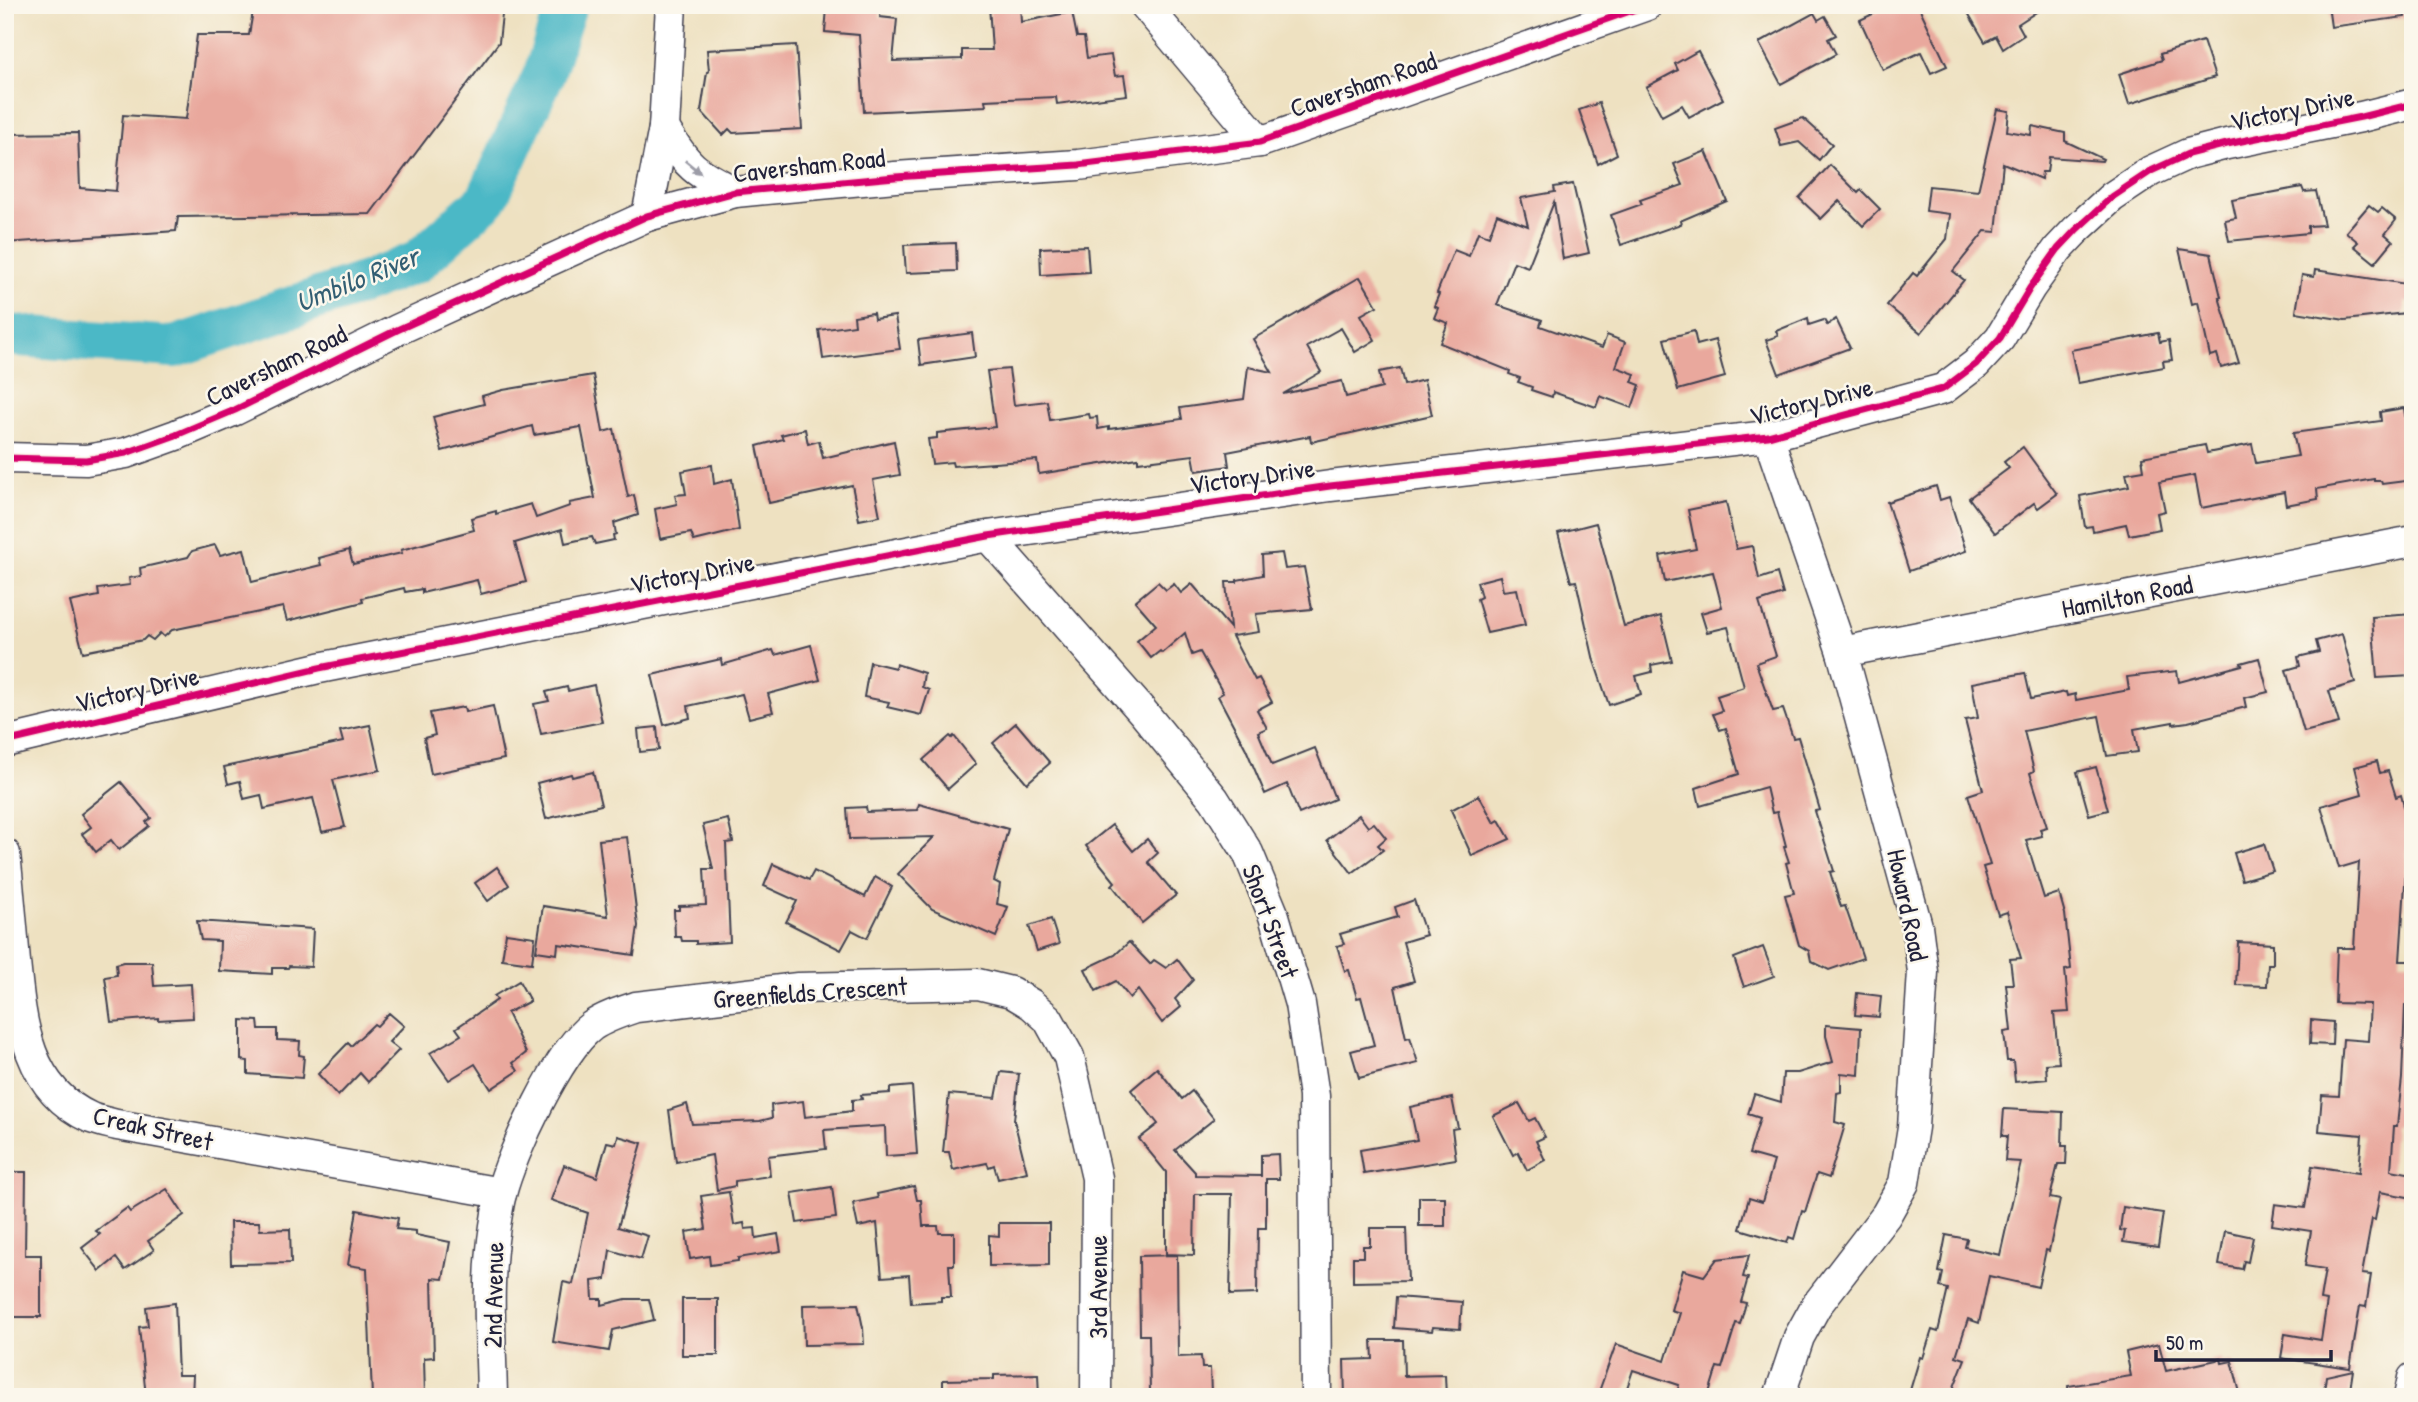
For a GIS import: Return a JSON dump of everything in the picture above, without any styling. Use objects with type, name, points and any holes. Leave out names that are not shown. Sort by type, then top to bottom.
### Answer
[{"type":"street","points":[[647,216],[664,128],[671,5]]},
{"type":"street","points":[[1145,5],[1260,142]]},
{"type":"street","name":"Caversham Road","points":[[5,458],[86,460],[126,453],[176,435],[235,410],[397,330],[647,216],[735,192],[895,177],[1078,165],[1260,142],[1647,5]]},
{"type":"street","name":"Victory Drive","points":[[5,742],[320,668],[988,536],[1330,486],[1768,436],[1944,389],[1976,364],[2000,338],[2030,288],[2067,240],[2112,197],[2151,171],[2188,154],[2413,104]]},
{"type":"street","points":[[664,128],[691,167],[735,192]]},
{"type":"street","name":"Howard Road","points":[[1768,436],[1842,652],[1917,926],[1923,972],[1913,1127],[1904,1183],[1886,1215],[1816,1306],[1799,1337],[1779,1397]]},
{"type":"street","name":"Short Street","points":[[988,536],[1143,711],[1214,799],[1248,853],[1274,916],[1300,1004],[1314,1096],[1316,1397]]},
{"type":"street","name":"Hamilton Road","points":[[1842,652],[2413,541]]},
{"type":"street","name":"Creak Street","points":[[5,854],[12,1005],[41,1075],[65,1102],[91,1118],[117,1125],[501,1193]]},
{"type":"street","name":"Greenfields Crescent","points":[[501,1193],[540,1099],[573,1046],[591,1027],[612,1015],[636,1007],[798,988],[978,984],[1011,992],[1031,1004],[1048,1019],[1069,1058],[1097,1178]]},
{"type":"street","name":"3rd Avenue","points":[[1096,1397],[1097,1178]]},
{"type":"street","name":"2nd Avenue","points":[[492,1397],[490,1292],[501,1193]]},
{"type":"street","points":[[2409,1397],[2413,1378]]},
{"type":"building","points":[[254,5],[503,5],[499,42],[370,214],[178,217],[176,231],[5,243],[5,134],[78,133],[80,188],[116,191],[123,115],[186,119],[197,35],[249,35]]},
{"type":"building","points":[[854,5],[881,5],[880,17],[897,19],[893,61],[962,59],[962,50],[992,50],[989,5],[1020,5],[1021,22],[1072,12],[1077,37],[1084,37],[1087,58],[1111,55],[1115,76],[1124,75],[1127,95],[1057,104],[1056,97],[985,100],[986,106],[864,112],[859,35],[825,32],[827,8],[854,10]]},
{"type":"building","points":[[1892,5],[1918,5],[1947,66],[1931,73],[1921,52],[1883,70],[1860,20]]},
{"type":"building","points":[[1977,5],[2047,5],[2018,24],[2024,35],[2003,49],[1996,36],[1985,42],[1967,11]]},
{"type":"building","points":[[2328,5],[2404,5],[2405,17],[2331,27]]},
{"type":"building","points":[[1814,13],[1818,20],[1825,16],[1836,35],[1828,39],[1836,54],[1781,84],[1759,43]]},
{"type":"building","points":[[2203,41],[2215,77],[2129,104],[2119,74],[2162,60],[2160,54]]},
{"type":"building","points":[[796,45],[802,129],[733,133],[729,129],[723,135],[701,111],[709,71],[707,50]]},
{"type":"building","points":[[1698,51],[1723,99],[1689,117],[1682,105],[1662,116],[1646,87],[1678,70],[1675,64]]},
{"type":"building","points":[[1599,103],[1617,154],[1598,164],[1579,110]]},
{"type":"building","points":[[1997,109],[2009,111],[2007,131],[2031,135],[2032,126],[2065,133],[2065,141],[2103,159],[2049,157],[2047,172],[2042,172],[2041,179],[2003,163],[1996,232],[1985,231],[1953,271],[1964,280],[1921,333],[1887,305],[1913,273],[1917,276],[1947,239],[1950,214],[1926,211],[1929,186],[1978,191]]},
{"type":"building","points":[[1803,118],[1832,144],[1819,160],[1799,142],[1781,146],[1775,128]]},
{"type":"building","points":[[1706,151],[1727,201],[1680,221],[1681,224],[1621,245],[1611,215],[1642,204],[1640,200],[1683,185],[1674,164]]},
{"type":"building","points":[[1830,165],[1858,193],[1861,190],[1880,209],[1863,226],[1839,201],[1821,219],[1799,198]]},
{"type":"building","points":[[1573,184],[1589,253],[1563,259],[1554,202],[1528,267],[1514,262],[1497,305],[1542,320],[1540,326],[1602,348],[1607,335],[1625,342],[1616,367],[1635,374],[1632,382],[1640,385],[1632,408],[1600,396],[1596,407],[1553,392],[1552,397],[1531,390],[1532,387],[1518,382],[1520,378],[1509,374],[1510,371],[1440,343],[1448,323],[1434,318],[1438,308],[1434,306],[1454,250],[1469,256],[1478,232],[1489,236],[1497,214],[1528,226],[1521,198],[1555,192],[1554,187]]},
{"type":"building","points":[[2302,187],[2304,192],[2316,191],[2324,225],[2308,226],[2308,233],[2229,241],[2225,220],[2236,218],[2232,200]]},
{"type":"building","points":[[2369,205],[2378,212],[2382,208],[2396,220],[2385,234],[2393,241],[2375,263],[2354,246],[2358,242],[2346,232]]},
{"type":"building","points":[[956,243],[957,271],[906,273],[904,245]]},
{"type":"building","points":[[1087,246],[1089,272],[1041,275],[1040,248]]},
{"type":"building","points":[[2179,249],[2211,254],[2219,297],[2239,363],[2221,368],[2217,354],[2210,356],[2198,302],[2192,304]]},
{"type":"building","points":[[2315,270],[2413,285],[2413,302],[2405,302],[2405,313],[2345,320],[2296,312],[2302,275],[2314,277]]},
{"type":"building","points":[[1360,277],[1377,306],[1361,315],[1375,340],[1355,352],[1341,328],[1307,347],[1321,372],[1283,394],[1342,381],[1346,397],[1382,388],[1379,372],[1400,368],[1404,385],[1424,380],[1432,415],[1311,442],[1310,436],[1227,452],[1229,466],[1196,471],[1193,455],[1138,462],[1138,458],[1039,474],[1037,460],[953,466],[952,462],[932,464],[928,439],[937,438],[937,433],[995,427],[987,371],[1009,369],[1014,405],[1047,401],[1050,420],[1089,414],[1090,418],[1097,417],[1098,429],[1182,419],[1180,408],[1244,399],[1248,367],[1272,372],[1253,339]]},
{"type":"building","points":[[873,313],[874,319],[895,316],[900,349],[823,359],[819,330],[855,325],[854,316]]},
{"type":"building","points":[[1808,318],[1809,325],[1824,320],[1827,325],[1836,319],[1850,348],[1779,374],[1766,340],[1778,336],[1776,331]]},
{"type":"building","points":[[1694,331],[1697,345],[1715,340],[1725,377],[1678,390],[1664,339]]},
{"type":"building","points":[[972,333],[975,357],[921,365],[918,340]]},
{"type":"building","points":[[2158,333],[2160,342],[2169,340],[2172,360],[2163,361],[2164,367],[2078,383],[2071,350]]},
{"type":"building","points":[[593,375],[603,432],[614,429],[628,497],[634,495],[638,515],[614,523],[614,540],[595,544],[592,537],[565,543],[562,529],[515,543],[526,582],[481,594],[477,580],[422,593],[422,589],[405,592],[404,588],[362,598],[363,602],[287,621],[283,607],[172,630],[164,637],[160,633],[153,640],[147,636],[143,640],[83,652],[70,602],[99,596],[98,589],[130,585],[129,578],[141,576],[140,568],[188,557],[192,551],[215,545],[220,555],[244,549],[252,582],[321,565],[319,558],[349,550],[353,564],[402,553],[401,550],[474,530],[471,518],[496,511],[496,514],[531,504],[536,518],[570,506],[569,503],[595,498],[581,427],[534,435],[532,426],[442,451],[433,417],[484,404],[482,396],[503,390]]},
{"type":"building","points":[[2404,408],[2409,441],[2413,440],[2413,480],[2382,484],[2374,479],[2317,489],[2318,499],[2286,505],[2284,492],[2201,508],[2195,475],[2159,482],[2165,511],[2157,513],[2160,529],[2129,535],[2126,524],[2093,531],[2092,526],[2085,527],[2080,496],[2129,486],[2126,473],[2144,470],[2142,457],[2205,445],[2207,453],[2252,444],[2256,463],[2298,456],[2293,433],[2381,421],[2380,412]]},
{"type":"building","points":[[805,429],[808,444],[819,441],[823,458],[894,441],[900,475],[873,480],[880,516],[859,520],[852,485],[769,503],[757,446],[783,439],[781,435]]},
{"type":"building","points":[[2023,447],[2057,494],[2038,508],[2034,503],[1995,533],[1969,498],[2009,468],[2004,462]]},
{"type":"building","points":[[712,465],[714,484],[732,479],[739,530],[694,541],[691,533],[660,539],[655,509],[677,504],[675,495],[686,494],[682,471]]},
{"type":"building","points":[[1936,486],[1940,500],[1949,497],[1966,551],[1909,571],[1887,502]]},
{"type":"building","points":[[1726,502],[1736,549],[1752,546],[1759,579],[1777,573],[1783,594],[1759,602],[1776,656],[1756,663],[1773,711],[1783,709],[1793,738],[1798,737],[1820,810],[1815,811],[1834,871],[1830,872],[1841,907],[1845,906],[1863,958],[1829,970],[1811,961],[1809,951],[1799,945],[1785,895],[1794,893],[1786,863],[1789,862],[1784,847],[1786,846],[1777,812],[1772,813],[1766,787],[1700,806],[1696,788],[1739,774],[1726,728],[1720,730],[1713,714],[1722,711],[1717,696],[1744,687],[1728,627],[1707,632],[1701,613],[1722,607],[1713,572],[1665,582],[1660,556],[1696,549],[1688,510]]},
{"type":"building","points":[[1596,523],[1624,626],[1661,616],[1672,661],[1651,665],[1652,672],[1636,676],[1641,694],[1609,705],[1594,661],[1576,581],[1571,582],[1558,533]]},
{"type":"building","points":[[1282,553],[1285,569],[1304,567],[1312,609],[1256,614],[1259,632],[1232,636],[1255,680],[1259,678],[1272,702],[1257,710],[1267,728],[1258,732],[1272,765],[1315,748],[1335,799],[1299,814],[1287,784],[1265,794],[1246,749],[1218,696],[1223,693],[1200,652],[1192,655],[1185,633],[1162,653],[1160,651],[1151,658],[1137,641],[1156,625],[1135,601],[1158,582],[1166,590],[1174,584],[1181,593],[1192,584],[1230,628],[1226,582],[1263,575],[1262,555]]},
{"type":"building","points":[[1500,576],[1503,591],[1517,589],[1525,625],[1487,633],[1477,599],[1481,597],[1477,582]]},
{"type":"building","points":[[2413,614],[2413,644],[2409,645],[2412,676],[2377,678],[2372,617]]},
{"type":"building","points":[[2342,634],[2355,683],[2329,691],[2339,723],[2304,732],[2286,670],[2300,666],[2298,657],[2319,652],[2316,641]]},
{"type":"building","points":[[811,645],[820,680],[768,694],[773,712],[749,718],[742,694],[688,706],[690,718],[664,725],[652,675],[721,659],[722,665],[773,650],[775,655]]},
{"type":"building","points":[[2259,658],[2268,692],[2244,698],[2246,707],[2188,722],[2134,729],[2138,752],[2107,756],[2099,716],[2024,731],[2034,771],[2030,773],[2047,827],[2040,829],[2042,836],[2026,840],[2044,898],[2059,893],[2065,914],[2071,969],[2065,970],[2069,1012],[2054,1013],[2059,1063],[2046,1064],[2047,1079],[2015,1082],[2013,1061],[2007,1061],[2004,1032],[2011,1031],[2006,984],[2013,984],[2010,959],[2021,958],[2007,912],[1998,915],[1983,867],[1990,865],[1968,795],[1983,790],[1965,720],[1978,718],[1972,683],[2025,673],[2031,699],[2066,692],[2067,696],[2075,694],[2076,700],[2129,690],[2127,677],[2177,671],[2179,682]]},
{"type":"building","points":[[870,662],[895,668],[896,664],[924,673],[922,687],[929,690],[921,715],[887,707],[889,702],[864,697]]},
{"type":"building","points":[[594,685],[602,722],[541,734],[534,704],[549,701],[546,692],[567,687],[568,691]]},
{"type":"building","points":[[493,706],[504,759],[431,774],[424,738],[435,735],[430,713],[464,707],[465,712]]},
{"type":"building","points":[[1016,723],[1050,763],[1027,783],[993,743]]},
{"type":"building","points":[[370,725],[380,770],[333,780],[345,827],[322,832],[313,798],[264,809],[261,795],[244,799],[240,781],[228,784],[224,767],[343,742],[340,731]]},
{"type":"building","points":[[657,727],[659,750],[640,752],[638,729]]},
{"type":"building","points":[[950,736],[954,736],[976,764],[948,789],[923,760]]},
{"type":"building","points":[[2377,761],[2380,773],[2388,771],[2396,797],[2401,795],[2412,837],[2408,838],[2400,961],[2411,961],[2409,1005],[2405,1005],[2402,1078],[2397,1126],[2394,1126],[2391,1170],[2413,1174],[2413,1198],[2380,1192],[2362,1274],[2371,1275],[2366,1307],[2360,1306],[2350,1368],[2281,1358],[2285,1334],[2321,1340],[2327,1301],[2320,1300],[2325,1269],[2305,1266],[2311,1231],[2272,1225],[2275,1204],[2305,1208],[2312,1166],[2359,1173],[2362,1135],[2319,1131],[2322,1095],[2339,1096],[2343,1039],[2368,1041],[2370,1004],[2335,1003],[2337,948],[2354,948],[2359,862],[2339,868],[2321,806],[2362,794],[2355,767]]},
{"type":"building","points":[[2096,767],[2108,810],[2089,815],[2077,772]]},
{"type":"building","points":[[593,772],[601,805],[546,819],[537,783],[571,774],[572,777]]},
{"type":"building","points":[[121,782],[151,818],[146,822],[149,826],[119,850],[111,840],[96,852],[82,834],[91,827],[81,814]]},
{"type":"building","points":[[1479,795],[1494,823],[1499,820],[1510,839],[1472,856],[1451,810]]},
{"type":"building","points":[[919,804],[1008,829],[994,881],[1000,884],[997,904],[1008,907],[996,937],[932,909],[898,874],[934,837],[849,839],[847,808],[866,807],[867,812],[917,810]]},
{"type":"building","points":[[1359,815],[1368,827],[1374,823],[1386,838],[1378,845],[1383,850],[1352,873],[1327,840]]},
{"type":"building","points":[[728,819],[733,842],[726,843],[730,942],[696,944],[696,941],[682,941],[681,937],[675,937],[674,910],[679,910],[679,906],[706,905],[704,869],[713,869],[703,825]]},
{"type":"building","points":[[1112,825],[1133,851],[1147,839],[1158,853],[1148,862],[1176,895],[1142,923],[1112,885],[1115,882],[1086,846]]},
{"type":"building","points":[[627,837],[638,926],[634,955],[558,944],[557,954],[536,951],[543,906],[608,916],[599,840]]},
{"type":"building","points":[[2264,844],[2273,871],[2242,880],[2234,853]]},
{"type":"building","points":[[773,864],[809,880],[814,871],[865,897],[875,877],[892,887],[867,938],[852,930],[841,950],[786,922],[797,901],[764,886]]},
{"type":"building","points":[[497,867],[509,885],[488,901],[475,883]]},
{"type":"building","points":[[1414,900],[1426,935],[1403,942],[1414,981],[1395,987],[1406,1038],[1410,1037],[1418,1063],[1359,1078],[1351,1051],[1374,1045],[1361,997],[1357,998],[1349,970],[1345,971],[1337,946],[1344,944],[1340,934],[1398,917],[1395,907]]},
{"type":"building","points":[[1051,919],[1059,944],[1037,951],[1029,926]]},
{"type":"building","points":[[197,921],[313,929],[311,967],[272,968],[272,974],[219,971],[220,941],[201,940]]},
{"type":"building","points":[[506,933],[535,937],[532,963],[502,959]]},
{"type":"building","points":[[1129,942],[1150,964],[1154,960],[1166,968],[1177,959],[1193,980],[1175,999],[1181,1007],[1162,1023],[1138,990],[1130,998],[1116,981],[1096,991],[1085,969],[1115,955]]},
{"type":"building","points":[[2238,942],[2273,944],[2273,964],[2268,964],[2267,986],[2236,985]]},
{"type":"building","points":[[1763,947],[1774,976],[1744,987],[1734,958]]},
{"type":"building","points":[[152,962],[154,986],[191,984],[193,1018],[111,1022],[105,977],[117,975],[116,964]]},
{"type":"building","points":[[519,981],[530,1001],[507,1013],[526,1053],[513,1063],[518,1071],[491,1089],[475,1064],[449,1080],[430,1053],[461,1035],[456,1028],[497,1000],[494,996]]},
{"type":"building","points":[[1857,993],[1881,996],[1879,1017],[1855,1015]]},
{"type":"building","points":[[389,1013],[404,1026],[389,1042],[399,1050],[368,1082],[360,1073],[338,1096],[318,1074],[348,1043],[351,1046]]},
{"type":"building","points":[[241,1020],[258,1021],[259,1029],[277,1029],[277,1040],[300,1041],[299,1055],[304,1056],[302,1078],[248,1074],[248,1061],[241,1060]]},
{"type":"building","points":[[2311,1020],[2333,1022],[2332,1045],[2310,1044]]},
{"type":"building","points":[[1826,1025],[1861,1028],[1859,1075],[1841,1073],[1841,1092],[1837,1093],[1835,1122],[1845,1125],[1829,1178],[1817,1174],[1794,1239],[1789,1237],[1787,1243],[1740,1229],[1749,1198],[1762,1202],[1774,1161],[1749,1154],[1760,1118],[1748,1114],[1754,1094],[1781,1102],[1783,1073],[1798,1073],[1833,1062]]},
{"type":"building","points":[[1157,1068],[1182,1099],[1192,1091],[1214,1119],[1175,1150],[1195,1175],[1261,1176],[1261,1155],[1278,1154],[1279,1179],[1266,1179],[1266,1228],[1258,1228],[1257,1294],[1230,1295],[1232,1194],[1195,1194],[1194,1255],[1166,1254],[1166,1172],[1139,1139],[1158,1124],[1131,1090]]},
{"type":"building","points":[[1001,1072],[1019,1074],[1014,1120],[1027,1172],[998,1179],[994,1165],[989,1167],[987,1163],[953,1170],[949,1152],[943,1152],[949,1094],[996,1098]]},
{"type":"building","points":[[912,1086],[917,1154],[886,1156],[885,1126],[824,1130],[826,1149],[768,1156],[770,1176],[735,1181],[735,1186],[717,1190],[712,1155],[676,1162],[669,1110],[687,1104],[692,1124],[760,1121],[772,1118],[771,1105],[803,1101],[805,1117],[852,1111],[852,1100],[862,1099],[861,1095],[890,1093],[890,1088]]},
{"type":"building","points":[[1452,1098],[1458,1128],[1452,1129],[1456,1159],[1364,1174],[1360,1150],[1417,1140],[1410,1107]]},
{"type":"building","points":[[1519,1103],[1529,1121],[1535,1118],[1545,1137],[1536,1141],[1545,1160],[1527,1170],[1518,1152],[1513,1155],[1493,1116]]},
{"type":"building","points":[[2004,1109],[2063,1112],[2062,1146],[2067,1146],[2066,1164],[2058,1164],[2050,1198],[2060,1200],[2038,1287],[1989,1276],[1979,1323],[1968,1319],[1956,1356],[1965,1359],[1950,1397],[1908,1397],[1920,1357],[1923,1358],[1932,1330],[1938,1332],[1948,1289],[1940,1287],[1943,1273],[1939,1272],[1946,1235],[1967,1239],[1965,1247],[2000,1255],[2021,1162],[2005,1161],[2007,1136],[2002,1136]]},
{"type":"building","points":[[618,1136],[642,1143],[618,1227],[648,1236],[641,1259],[610,1250],[606,1279],[592,1281],[593,1299],[602,1299],[602,1305],[626,1299],[649,1299],[654,1320],[613,1330],[609,1351],[553,1342],[563,1282],[573,1284],[588,1213],[551,1200],[564,1165],[597,1177],[607,1142],[616,1144]]},
{"type":"building","points":[[5,1172],[26,1172],[25,1255],[41,1255],[41,1317],[5,1317]]},
{"type":"building","points":[[914,1186],[917,1200],[921,1200],[923,1226],[938,1226],[939,1233],[954,1233],[954,1265],[949,1265],[951,1297],[941,1297],[941,1301],[911,1303],[909,1275],[882,1277],[877,1223],[858,1227],[853,1203],[878,1198],[877,1194]]},
{"type":"building","points":[[832,1187],[836,1218],[797,1223],[792,1193]]},
{"type":"building","points":[[167,1189],[184,1215],[148,1241],[154,1250],[125,1270],[116,1258],[100,1271],[82,1248],[100,1234],[96,1231],[127,1208],[130,1212]]},
{"type":"building","points":[[729,1192],[734,1225],[744,1223],[745,1229],[755,1228],[756,1238],[778,1234],[781,1251],[710,1265],[709,1256],[690,1259],[686,1232],[706,1229],[701,1196]]},
{"type":"building","points":[[1419,1197],[1445,1197],[1445,1226],[1419,1226]]},
{"type":"building","points":[[2123,1207],[2163,1213],[2158,1247],[2123,1242],[2125,1231],[2120,1230]]},
{"type":"building","points":[[357,1210],[398,1218],[396,1229],[416,1231],[416,1235],[450,1242],[443,1279],[432,1278],[434,1357],[424,1358],[425,1397],[372,1397],[367,1268],[348,1265]]},
{"type":"building","points":[[230,1222],[259,1222],[260,1230],[290,1229],[291,1263],[231,1264]]},
{"type":"building","points":[[999,1223],[1049,1223],[1049,1265],[989,1266],[989,1235],[999,1236]]},
{"type":"building","points":[[1370,1228],[1406,1228],[1408,1281],[1353,1282],[1353,1257],[1363,1257],[1363,1246],[1370,1246]]},
{"type":"building","points":[[2225,1231],[2253,1237],[2248,1262],[2244,1261],[2242,1269],[2219,1265]]},
{"type":"building","points":[[1177,1255],[1178,1357],[1201,1356],[1202,1368],[1210,1368],[1211,1393],[1204,1394],[1205,1397],[1150,1394],[1149,1335],[1140,1335],[1139,1256]]},
{"type":"building","points":[[1749,1255],[1743,1277],[1748,1278],[1741,1302],[1746,1303],[1740,1324],[1736,1323],[1722,1368],[1717,1367],[1709,1393],[1704,1392],[1703,1397],[1676,1397],[1679,1385],[1633,1370],[1624,1397],[1597,1397],[1616,1344],[1665,1361],[1680,1313],[1671,1310],[1683,1270],[1704,1276],[1717,1259]]},
{"type":"building","points":[[1396,1297],[1462,1302],[1460,1329],[1433,1327],[1432,1331],[1394,1328]]},
{"type":"building","points":[[682,1299],[718,1299],[718,1355],[682,1355]]},
{"type":"building","points":[[175,1303],[178,1375],[193,1375],[192,1397],[146,1397],[139,1327],[148,1326],[146,1307]]},
{"type":"building","points":[[858,1304],[864,1344],[804,1345],[803,1305]]},
{"type":"building","points":[[1372,1340],[1403,1340],[1404,1376],[1445,1375],[1446,1397],[1345,1397],[1344,1360],[1373,1359]]},
{"type":"building","points":[[2159,1344],[2166,1371],[2221,1359],[2222,1363],[2232,1361],[2241,1397],[2069,1397],[2068,1386],[2131,1376],[2126,1352]]},
{"type":"building","points":[[2353,1370],[2349,1396],[2324,1392],[2326,1376]]},
{"type":"building","points":[[1038,1374],[1039,1397],[943,1397],[943,1380],[994,1379],[994,1375]]},
{"type":"waterway","name":"Umbilo River","points":[[5,335],[174,347],[417,262],[487,199],[544,74],[566,5]]},
{"type":"cycle path","points":[[5,458],[86,460],[126,453],[176,435],[235,410],[397,330],[647,216],[735,192],[895,177],[1078,165],[1260,142],[1647,5]]},
{"type":"cycle path","points":[[5,742],[319,668],[988,536],[1330,486],[1768,436],[1943,389],[1976,364],[2000,338],[2030,288],[2058,249],[2076,230],[2112,197],[2151,171],[2188,154],[2227,144],[2413,104]]}]
